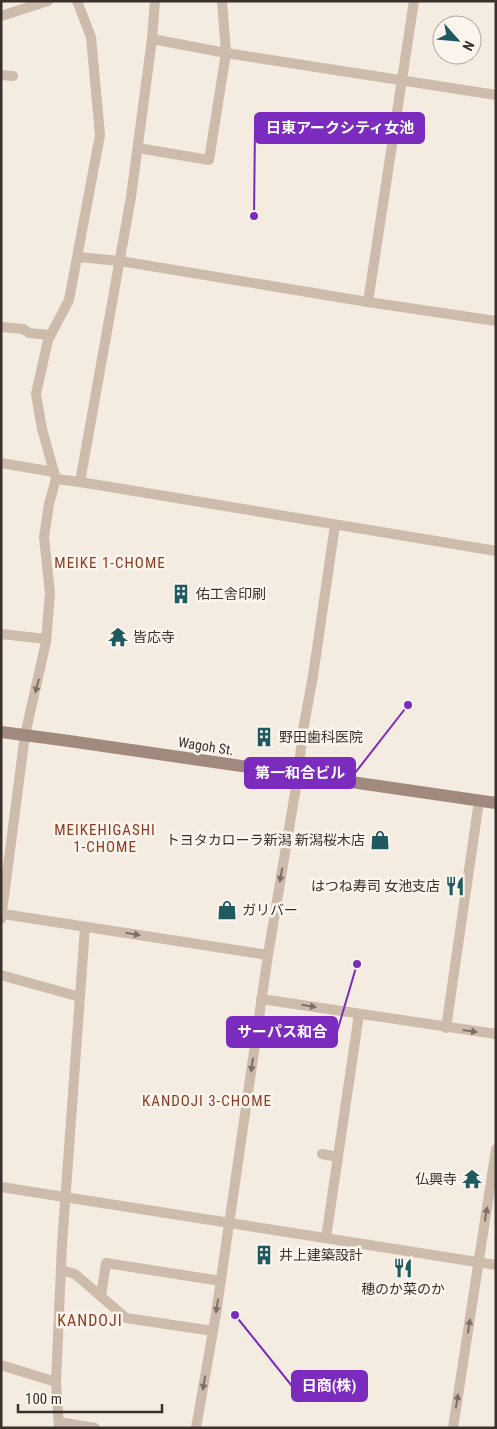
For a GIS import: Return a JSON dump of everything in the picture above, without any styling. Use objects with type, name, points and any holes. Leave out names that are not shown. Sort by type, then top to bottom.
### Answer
[{"type":"main road","name":"Wagoh St.","points":[[1,732],[496,803]]},
{"type":"street","points":[[1,16],[48,1]]},
{"type":"street","points":[[77,1],[91,37],[100,134],[69,300],[50,336],[36,394],[42,429],[55,476],[44,537],[50,592],[42,665],[25,735],[2,916],[268,955]]},
{"type":"street","points":[[80,482],[120,261],[138,148],[155,1]]},
{"type":"street","points":[[138,148],[209,160],[226,53],[222,1]]},
{"type":"street","points":[[368,302],[414,1]]},
{"type":"street","points":[[152,39],[226,53],[496,95]]},
{"type":"street","points":[[1,75],[13,76]]},
{"type":"street","points":[[78,257],[120,261],[496,321]]},
{"type":"street","points":[[1,327],[23,329],[29,333],[50,336]]},
{"type":"street","points":[[1,463],[80,482],[496,551]]},
{"type":"street","points":[[196,1428],[230,1223],[261,999],[298,775],[303,730],[314,676],[335,525]]},
{"type":"street","points":[[1,634],[46,639]]},
{"type":"street","points":[[446,1028],[479,801]]},
{"type":"street","points":[[85,927],[66,1197],[56,1382],[59,1425],[95,1428]]},
{"type":"street","points":[[1,975],[80,996]]},
{"type":"street","points":[[261,999],[496,1034]]},
{"type":"street","points":[[326,1238],[359,1014]]},
{"type":"street","points":[[453,1428],[496,1149]]},
{"type":"street","points":[[322,1154],[338,1157]]},
{"type":"street","points":[[1,1187],[496,1265]]},
{"type":"street","points":[[101,1296],[106,1263],[221,1281]]},
{"type":"street","points":[[62,1270],[74,1274],[126,1318],[213,1331]]},
{"type":"street","points":[[1,1365],[56,1382]]},
{"type":"place","name":"日東アークシティ女池","points":[[254,216]]},
{"type":"place","name":"佑工舎印刷","points":[[181,594]]},
{"type":"place","name":"皆応寺","points":[[118,637]]},
{"type":"place","name":"第一和合ビル","points":[[408,705]]},
{"type":"place","name":"野田歯科医院","points":[[264,737]]},
{"type":"place","name":"トヨタカローラ新潟 新潟桜木店","points":[[380,840]]},
{"type":"place","name":"はつね寿司 女池支店","points":[[455,886]]},
{"type":"place","name":"ガリバー","points":[[227,910]]},
{"type":"place","name":"サーパス和合","points":[[357,964]]},
{"type":"place","name":"仏興寺","points":[[472,1179]]},
{"type":"place","name":"井上建築設計","points":[[264,1255]]},
{"type":"place","name":"穂のか菜のか","points":[[403,1268]]},
{"type":"place","name":"日商(株)","points":[[235,1315]]},
{"type":"district","name":"MEIKE 1-CHOME","points":[[110,563]]},
{"type":"district","name":"MEIKEHIGASHI 1-CHOME","points":[[105,838]]},
{"type":"district","name":"KANDOJI 3-CHOME","points":[[207,1101]]},
{"type":"district","name":"KANDOJI","points":[[90,1320]]}]
